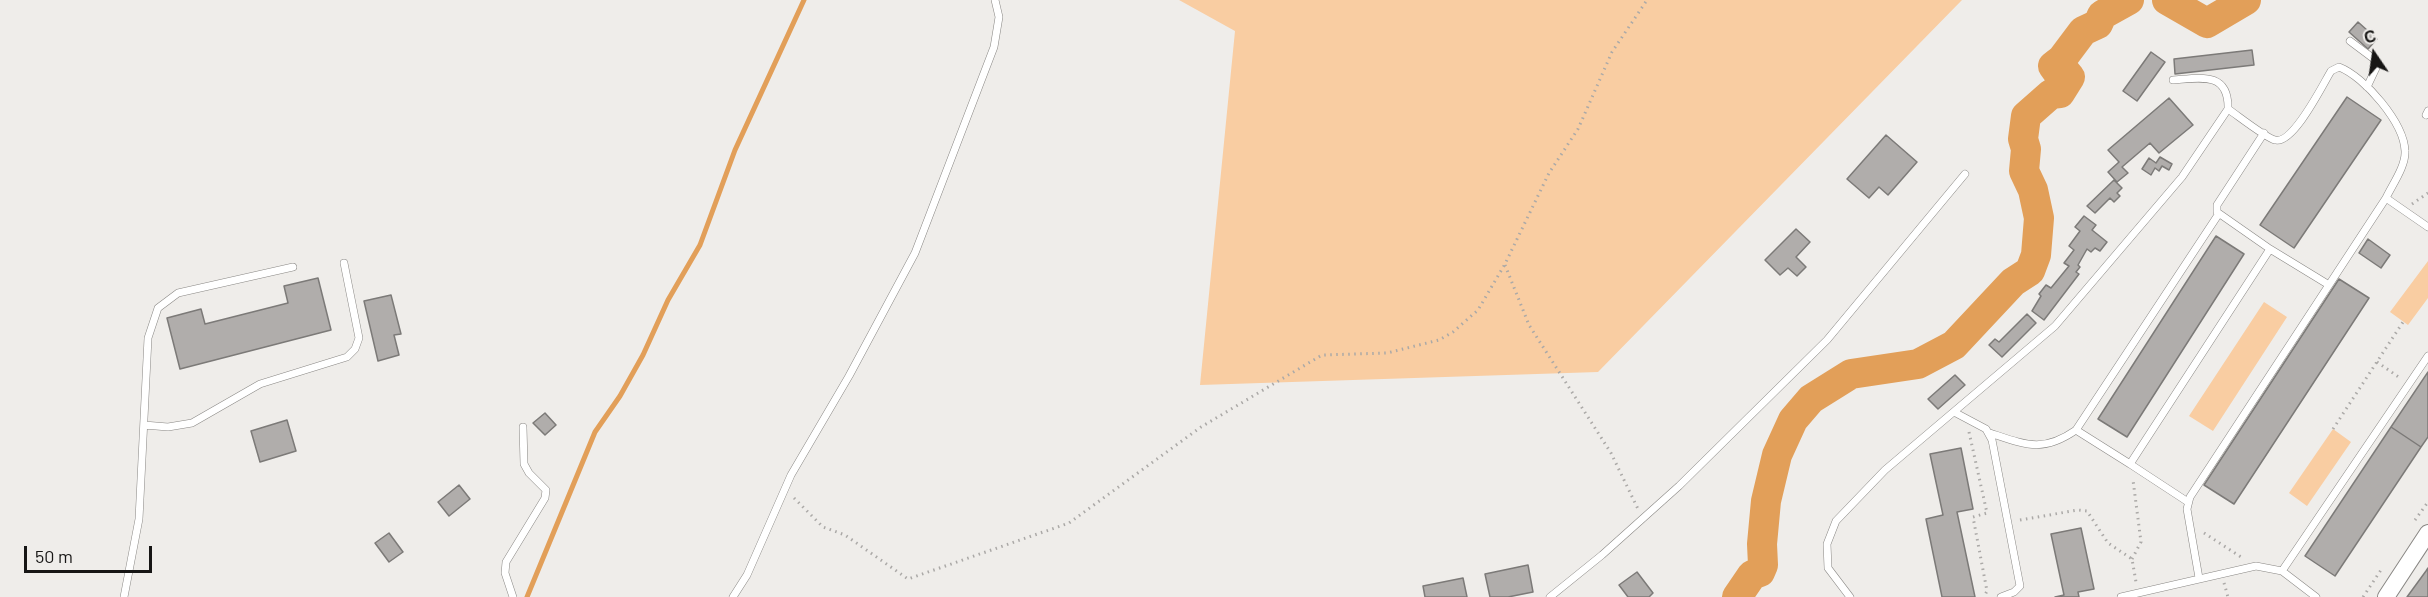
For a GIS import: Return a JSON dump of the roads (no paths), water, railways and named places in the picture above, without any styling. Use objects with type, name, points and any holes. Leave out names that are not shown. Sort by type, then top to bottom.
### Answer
[{"type":"street","points":[[2386,597],[2428,533]]},
{"type":"lane","points":[[733,597],[747,574],[785,490],[915,254],[994,46],[999,17],[995,0]]},
{"type":"lane","points":[[2350,41],[2374,59],[2376,68],[2367,87]]},
{"type":"lane","points":[[2199,578],[2188,502],[2386,198],[2405,153],[2402,135],[2391,114],[2367,87],[2345,69],[2339,67],[2331,71],[2293,133],[2283,140],[2273,140],[2228,109]]},
{"type":"lane","points":[[1850,597],[1828,568],[1827,544],[1836,521],[1885,470],[2071,310],[2182,177],[2228,109],[2229,97],[2220,82],[2208,78],[2173,80]]},
{"type":"lane","points":[[1954,412],[1990,434],[2033,446],[2060,441],[2076,430],[2218,215],[2217,206],[2264,133]]},
{"type":"lane","points":[[1550,597],[1679,486],[1827,340],[1965,174]]},
{"type":"lane","points":[[2386,198],[2428,227]]},
{"type":"lane","points":[[2218,215],[2329,285]]},
{"type":"lane","points":[[2130,464],[2270,249]]},
{"type":"lane","points":[[144,425],[168,427],[192,423],[260,384],[347,357],[355,349],[359,338],[344,263]]},
{"type":"lane","points":[[124,597],[139,519],[148,338],[158,309],[178,293],[293,267]]},
{"type":"lane","points":[[2282,572],[2428,356]]},
{"type":"lane","points":[[513,597],[505,573],[506,562],[545,498],[546,490],[529,473],[524,464],[523,427]]},
{"type":"lane","points":[[2076,430],[2188,502]]},
{"type":"lane","points":[[1990,434],[2020,586],[2014,592],[2001,597]]},
{"type":"lane","points":[[2121,597],[2256,566],[2282,572],[2316,597]]},
{"type":"waterway","points":[[527,597],[595,432],[620,396],[643,355],[668,300],[700,245],[735,150],[804,0]]},
{"type":"waterway","points":[[1737,597],[1752,575],[1760,572],[1763,565],[1762,544],[1766,501],[1777,455],[1793,420],[1811,399],[1851,374],[1918,364],[1954,345],[2013,282],[2030,271],[2036,255],[2039,218],[2033,190],[2024,171],[2026,149],[2023,139],[2026,116],[2051,94],[2060,93],[2070,77],[2065,71],[2058,73],[2053,66],[2062,59],[2083,31],[2098,24],[2102,15],[2129,0]]},
{"type":"waterway","points":[[2167,0],[2207,23],[2246,0]]}]
